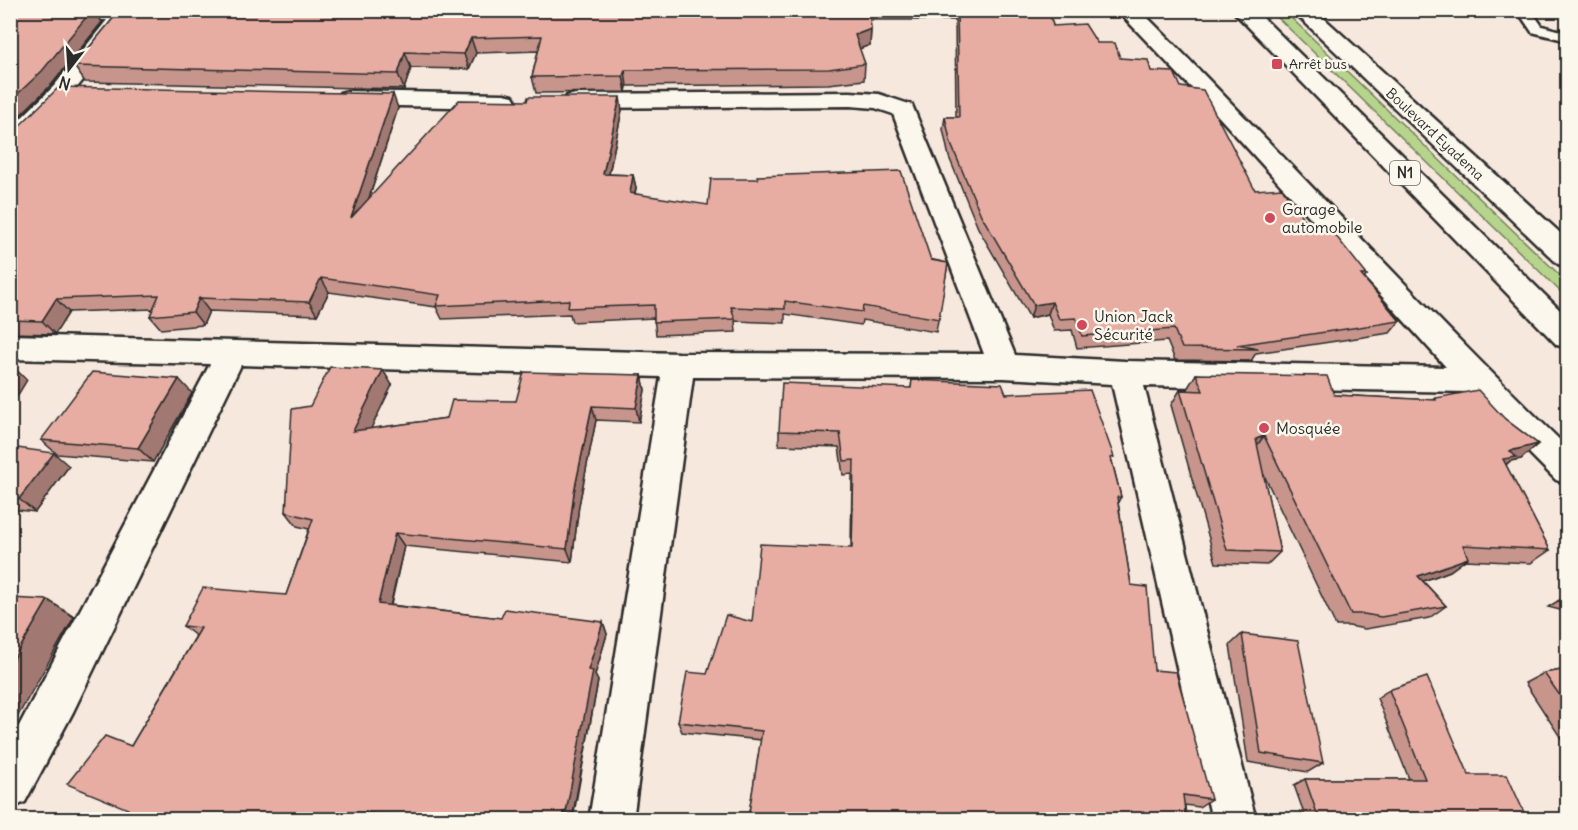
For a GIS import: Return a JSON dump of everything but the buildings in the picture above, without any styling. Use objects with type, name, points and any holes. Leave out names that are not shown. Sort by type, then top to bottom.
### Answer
[{"type":"main road","points":[[1126,10],[1229,113],[1477,380],[1568,470]]},
{"type":"main road","name":"N1","points":[[1242,10],[1568,337]]},
{"type":"main road","name":"Boulevard Eyadema","points":[[1302,10],[1568,257]]},
{"type":"main road","points":[[10,11],[120,14],[117,24],[62,91],[10,144]]},
{"type":"main road","points":[[62,91],[86,92]]},
{"type":"main road","points":[[326,97],[541,101],[850,99],[879,101],[903,110],[1004,366]]},
{"type":"main road","points":[[10,347],[679,364],[1004,366],[1125,374],[1477,380]]},
{"type":"main road","points":[[10,787],[58,698],[232,352]]},
{"type":"main road","points":[[611,819],[679,364]]},
{"type":"main road","points":[[1125,374],[1234,819]]},
{"type":"lane","points":[[1524,10],[1537,29],[1565,39]]},
{"type":"green space","points":[[1271,11],[1284,11],[1567,282],[1567,298]]},
{"type":"place","name":"Arrêt bus","points":[[1277,64]]},
{"type":"place","name":"Garage automobile","points":[[1270,218]]},
{"type":"place","name":"Union Jack Sécurité","points":[[1082,325]]},
{"type":"place","name":"Mosquée","points":[[1264,428]]}]
